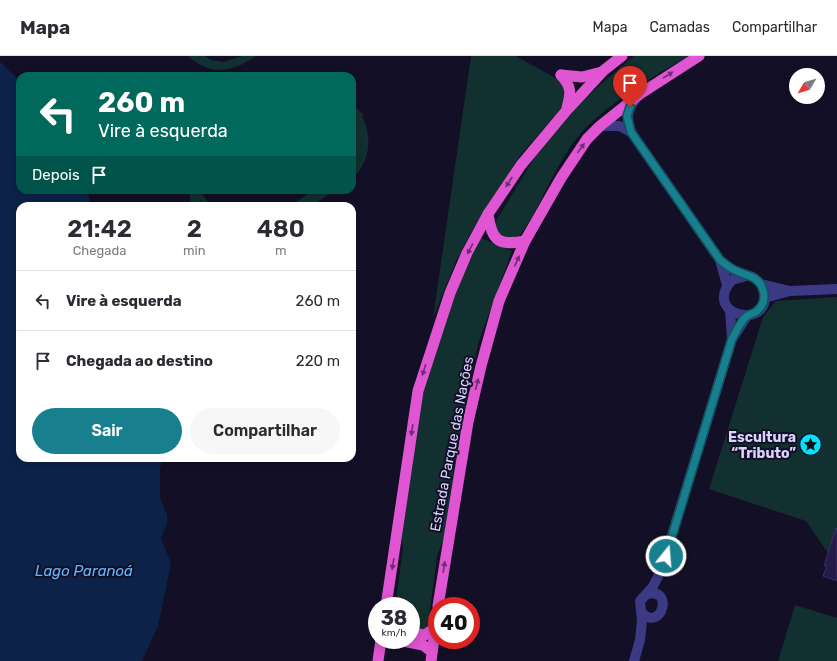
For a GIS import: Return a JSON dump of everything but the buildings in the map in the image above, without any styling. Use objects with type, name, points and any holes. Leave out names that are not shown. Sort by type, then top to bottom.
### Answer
[{"type":"highway","points":[[387,597],[418,391],[450,293],[467,253],[488,214],[521,165],[567,110],[603,71],[622,56]]},
{"type":"highway","name":"Estrada Parque das Nações","points":[[439,597],[468,422],[480,366],[499,301],[525,241],[561,178],[587,139],[600,126],[640,94],[698,56]]},
{"type":"highway","points":[[567,110],[571,89],[561,75],[582,77],[603,71]]},
{"type":"highway","points":[[488,214],[490,229],[494,237],[499,242],[508,244],[525,241]]},
{"type":"highway","points":[[420,644],[423,645],[431,657]]},
{"type":"highway","points":[[378,661],[379,649]]},
{"type":"street","points":[[640,94],[628,111],[628,122],[631,132],[720,260],[734,271],[753,277],[761,284],[790,291]]},
{"type":"street","points":[[600,126],[620,126],[631,132]]},
{"type":"street","points":[[720,260],[727,286],[725,298],[730,310],[732,339]]},
{"type":"street","points":[[727,286],[732,280],[746,276]]},
{"type":"street","points":[[730,310],[741,316],[747,316],[759,310],[764,298],[761,284]]},
{"type":"street","points":[[764,298],[790,291],[837,290]]},
{"type":"street","points":[[659,596],[662,570],[732,339],[747,316]]},
{"type":"street","points":[[634,661],[640,640],[642,613],[639,603],[652,588],[662,570]]},
{"type":"street","points":[[640,640],[654,617],[660,614],[663,608],[662,601],[659,596],[653,593],[647,594]]},
{"type":"street","points":[[642,613],[646,616],[654,617]]},
{"type":"green space","points":[[188,56],[205,56],[211,60],[223,62],[242,56],[256,56],[239,66],[222,70],[205,67]]},
{"type":"green space","points":[[471,56],[516,56],[561,81],[565,86],[565,104],[519,157],[473,229],[456,261],[433,318]]},
{"type":"green space","points":[[634,56],[688,56],[618,100],[581,133],[556,170],[536,210],[520,235],[508,240],[496,231],[496,221],[536,155],[586,97]]},
{"type":"green space","points":[[356,108],[364,115],[362,116],[368,133],[368,149],[366,157],[356,174]]},
{"type":"green space","points":[[190,194],[202,194],[208,202],[203,202],[200,199],[201,202],[190,202]]},
{"type":"green space","points":[[308,194],[330,194],[317,202],[296,202]]},
{"type":"green space","points":[[481,238],[512,251],[479,341],[456,454],[444,538],[437,556],[432,597],[428,597],[428,626],[425,630],[420,631],[420,597],[396,597],[403,548],[401,534],[421,401],[438,338],[462,277]]},
{"type":"green space","points":[[837,297],[837,566],[806,521],[709,489],[763,317],[776,301]]},
{"type":"green space","points":[[795,605],[837,618],[837,661],[778,661]]},
{"type":"water","name":"Lago Paranoá","points":[[0,62],[16,77],[16,194],[88,194],[90,202],[16,202],[16,462],[162,462],[160,468],[160,498],[167,515],[167,524],[161,538],[171,564],[158,626],[142,661],[0,661]]},
{"type":"place","name":"Escultura “Tributo”","points":[[811,445]]},
{"type":"route","points":[[630,107],[627,116],[631,132],[720,260],[734,271],[753,277],[761,284],[764,291],[763,304],[759,310],[754,314],[747,316],[732,339],[666,556]]}]
